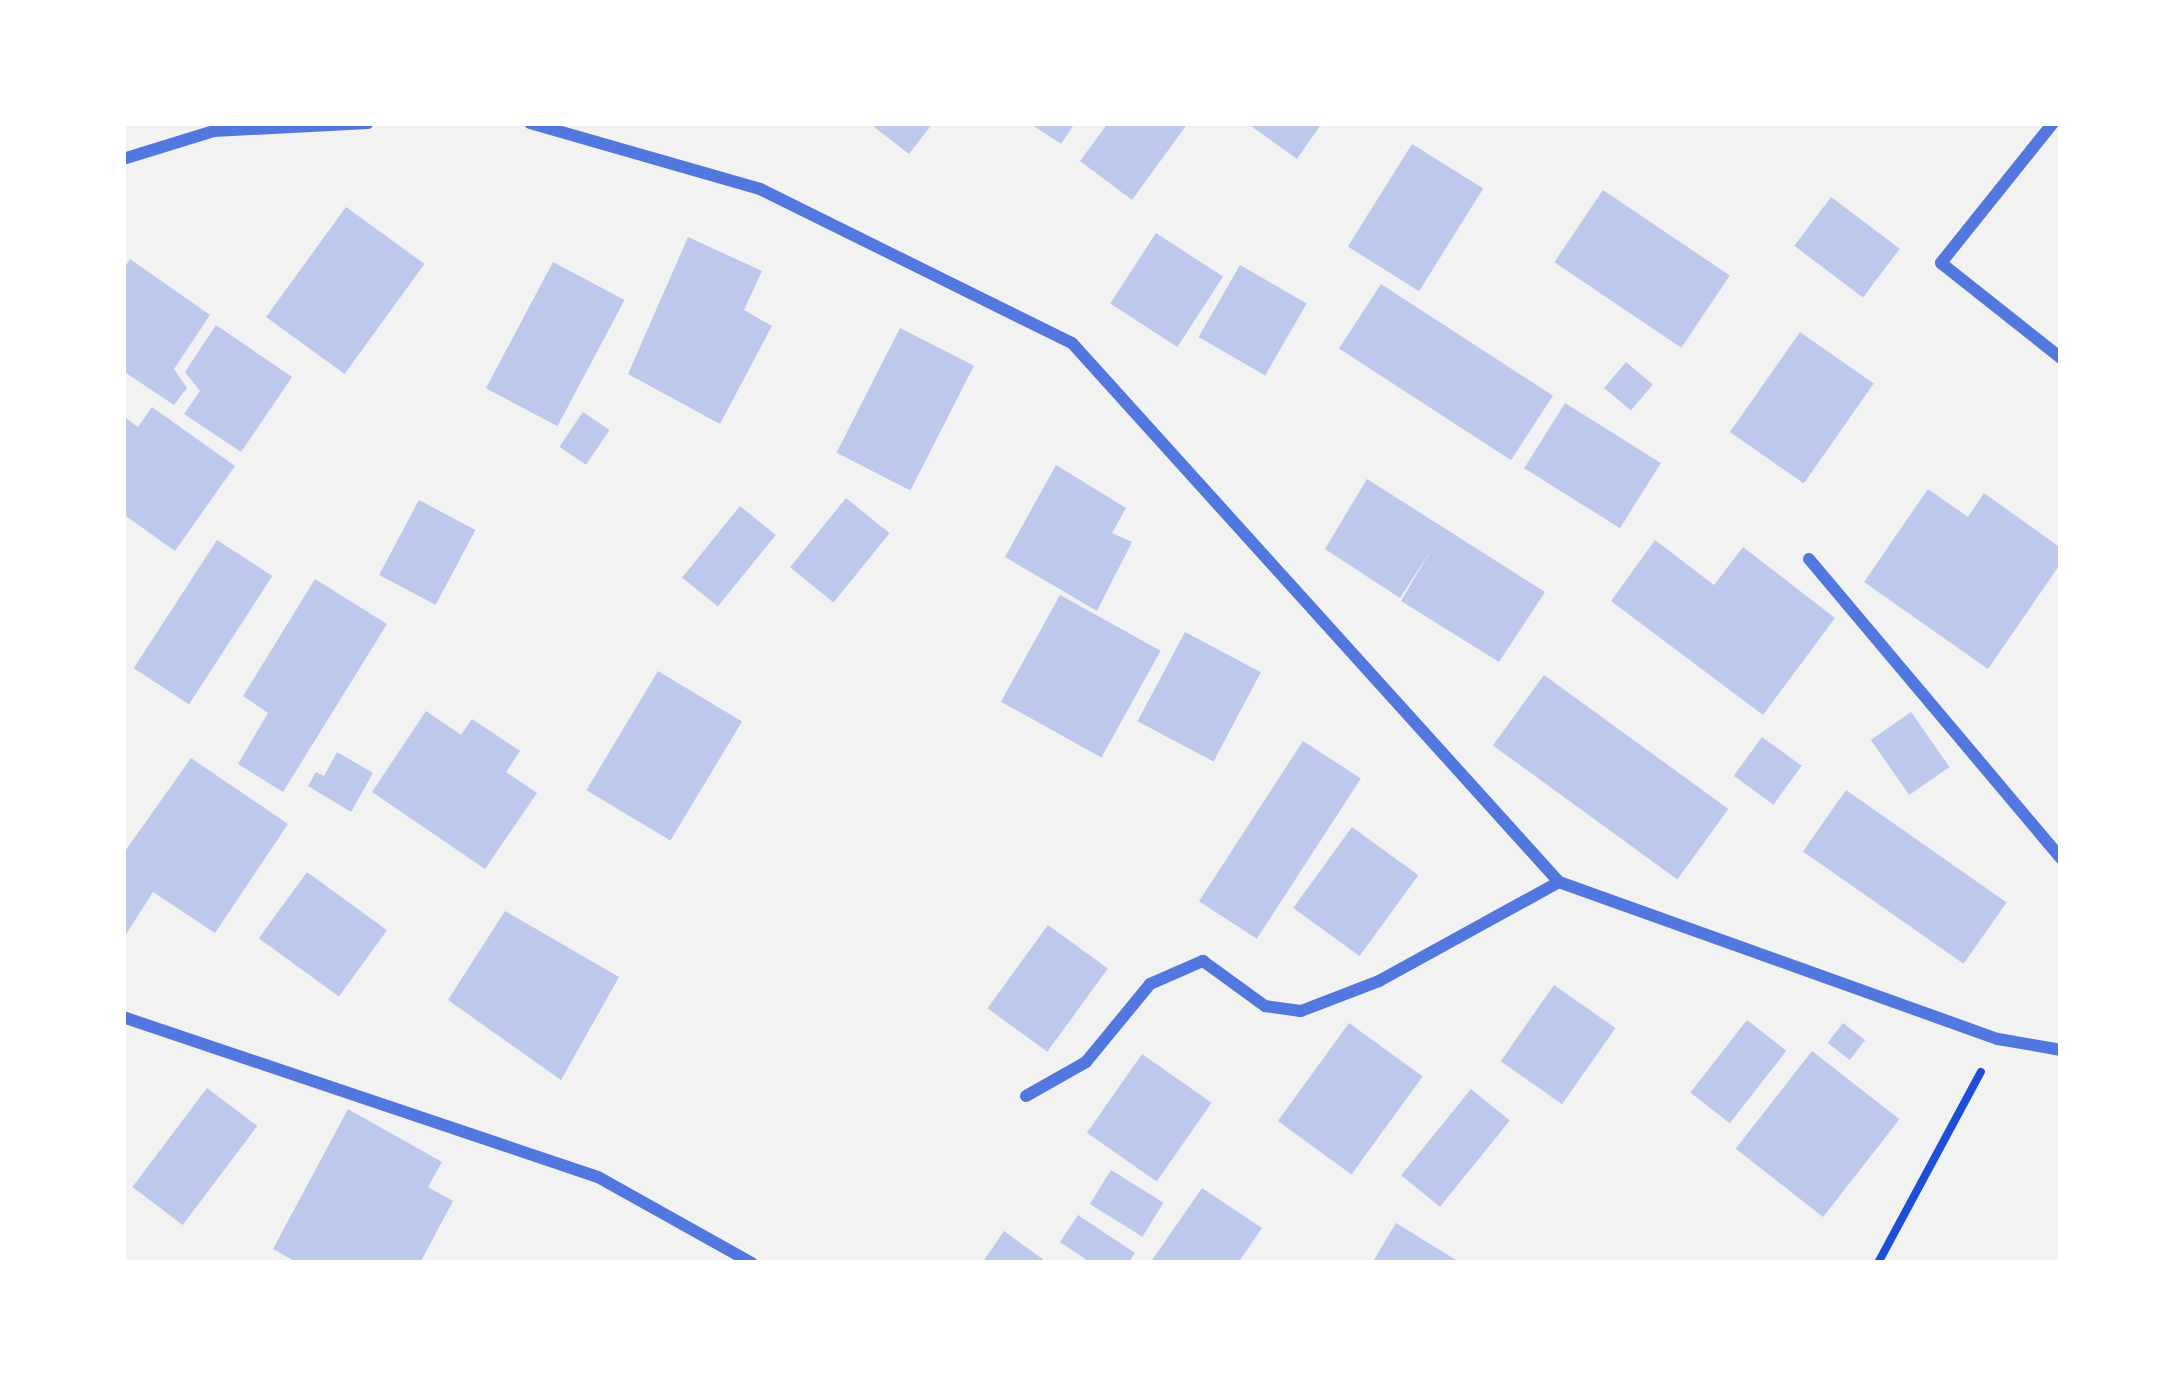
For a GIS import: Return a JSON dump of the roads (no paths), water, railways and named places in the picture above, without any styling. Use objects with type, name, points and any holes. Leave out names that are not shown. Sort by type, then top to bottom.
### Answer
[{"type":"street","points":[[123,159],[214,131],[368,123]]},
{"type":"street","points":[[530,123],[760,189],[1072,343],[1559,882],[1998,1039],[2061,1050]]},
{"type":"street","points":[[2053,123],[1941,263],[2061,358]]},
{"type":"street","points":[[1809,559],[2061,858]]},
{"type":"street","points":[[1025,1096],[1086,1062],[1150,984],[1203,961],[1265,1006],[1300,1011],[1379,981],[1559,882]]},
{"type":"street","points":[[123,1017],[598,1177],[752,1263]]}]
